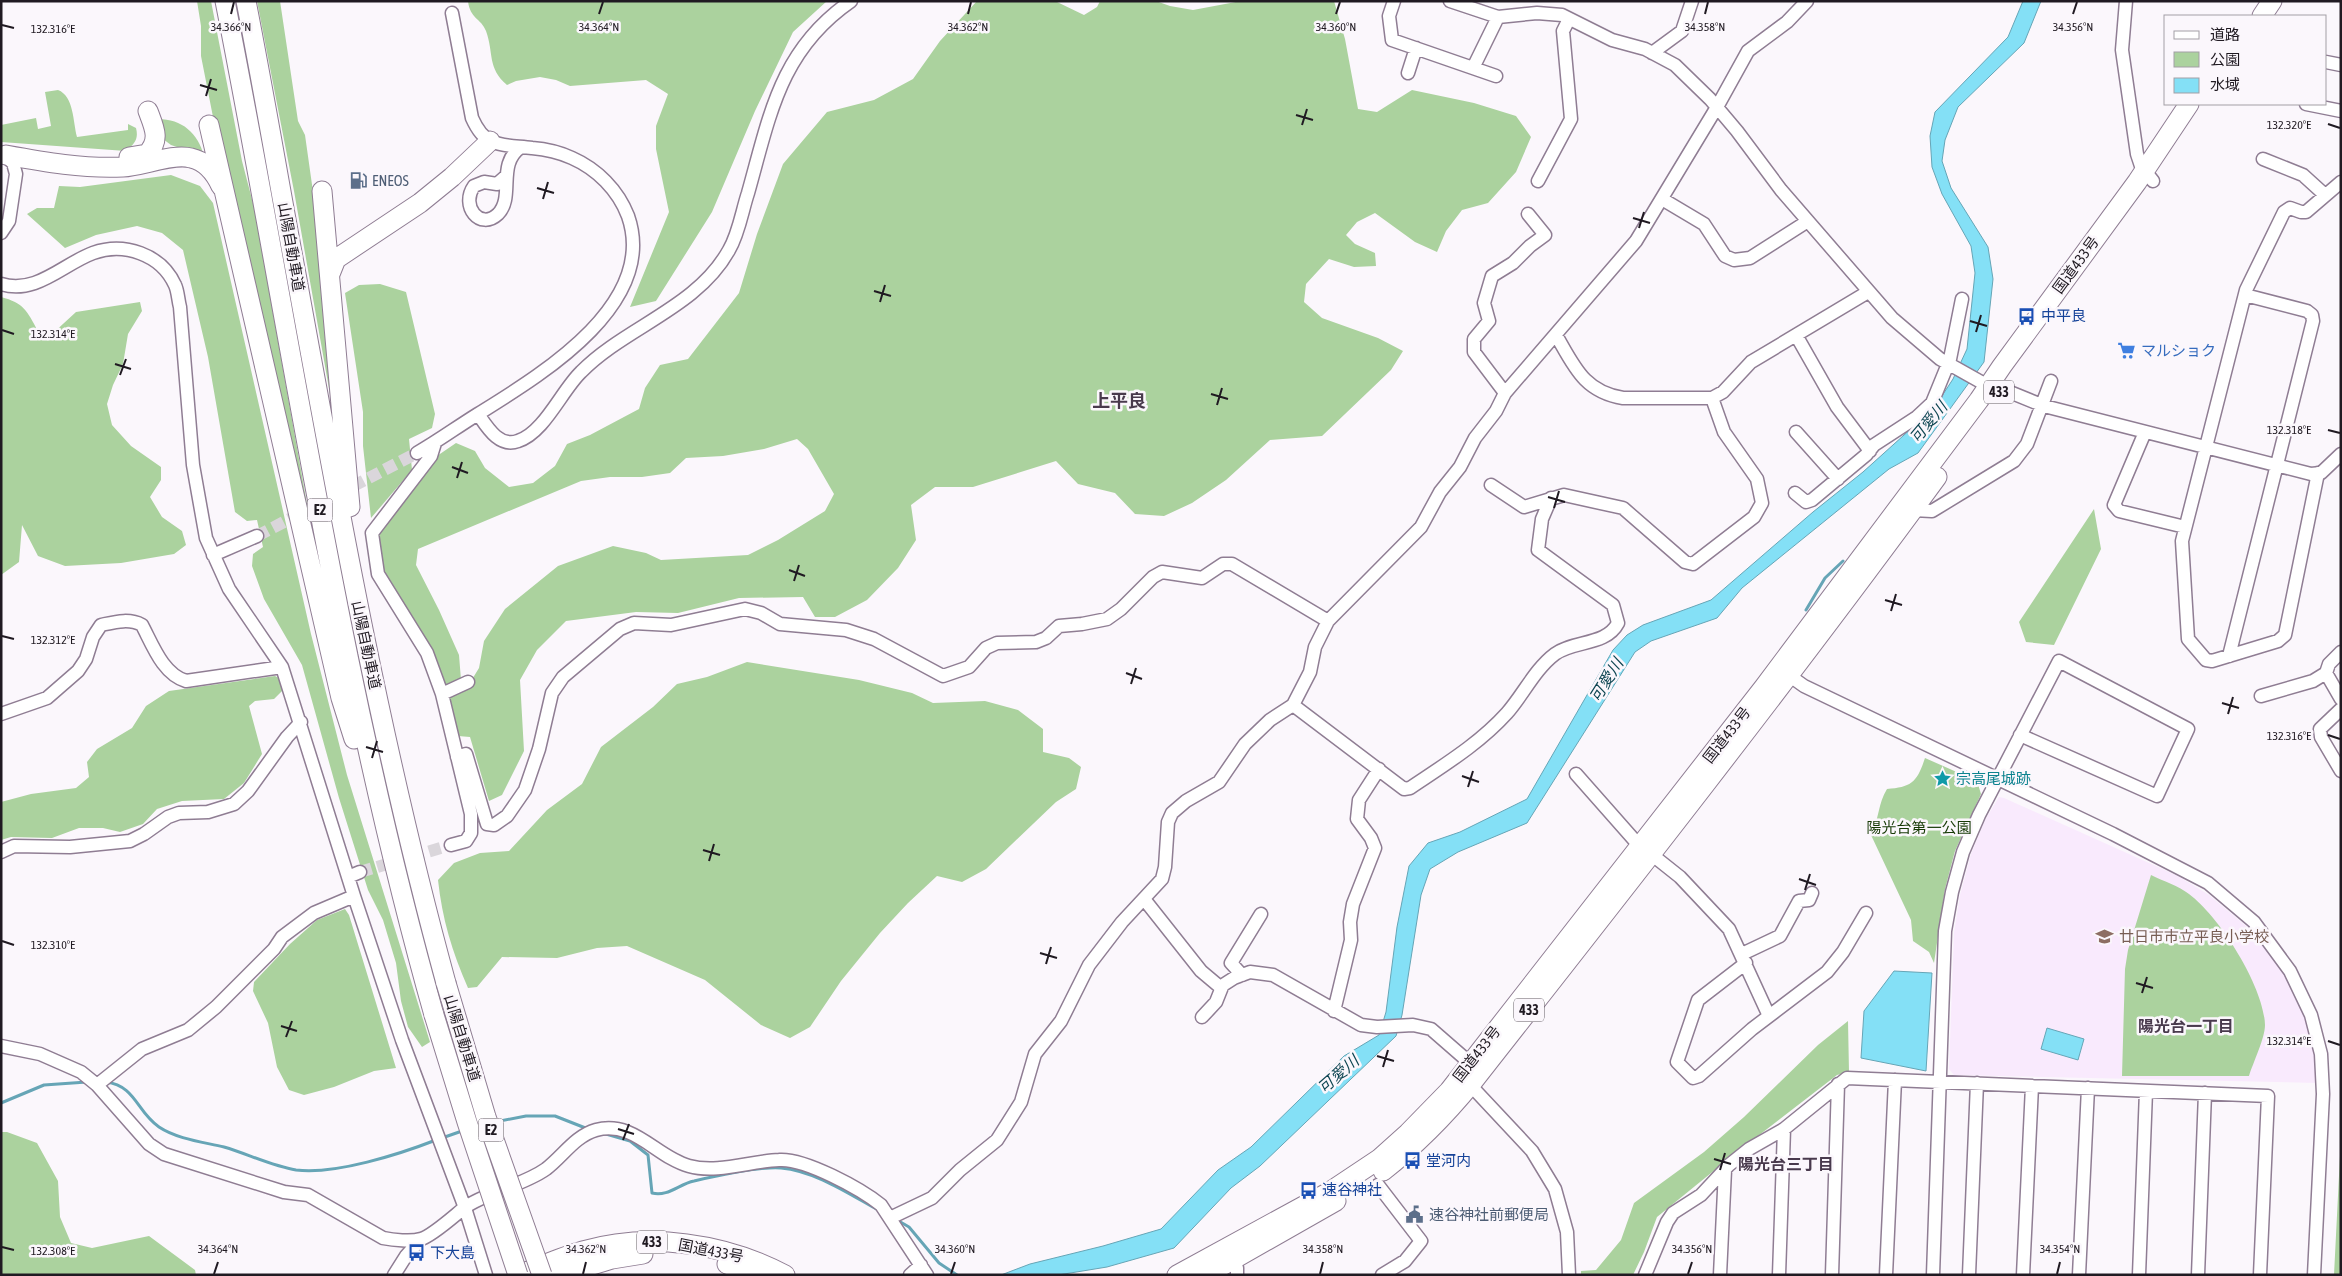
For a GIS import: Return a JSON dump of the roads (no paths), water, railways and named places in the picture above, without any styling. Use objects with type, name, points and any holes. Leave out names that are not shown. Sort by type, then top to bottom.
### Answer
[{"type":"highway","name":"山陽自動車道","points":[[225,1],[359,713],[402,896],[434,1015],[518,1275]]},
{"type":"highway","name":"山陽自動車道","points":[[246,1],[329,458],[394,780],[446,982],[486,1117],[542,1275]]},
{"type":"highway","points":[[2249,15],[2258,1]]},
{"type":"highway","points":[[2263,15],[2272,1]]},
{"type":"highway","name":"国道433号","points":[[2149,176],[2188,105]]},
{"type":"highway","name":"国道433号","points":[[1784,672],[1988,381],[2203,105]]},
{"type":"highway","points":[[4,155],[109,159],[147,154],[155,142],[156,134],[148,111]]},
{"type":"highway","points":[[209,126],[229,203],[279,433],[341,698],[402,896]]},
{"type":"highway","points":[[330,274],[336,259],[426,198],[490,141]]},
{"type":"highway","points":[[325,228],[333,238],[347,240],[429,189],[473,150],[490,141]]},
{"type":"highway","points":[[4,155],[60,164],[108,167],[137,166],[180,157],[190,158],[208,167],[218,179],[229,203]]},
{"type":"highway","points":[[322,191],[346,475],[357,558],[394,780]]},
{"type":"highway","name":"国道433号","points":[[1206,1275],[1311,1217],[1373,1178],[1412,1148],[1470,1091],[1646,850],[1913,510],[1988,381]]},
{"type":"highway","name":"国道433号","points":[[1177,1275],[1233,1260],[1379,1159],[1408,1133],[1442,1098],[1646,850]]},
{"type":"highway","name":"国道433号","points":[[518,1275],[584,1251],[633,1242],[661,1242],[727,1252],[758,1261],[785,1275]]},
{"type":"highway","name":"国道433号","points":[[559,1275],[634,1254],[658,1253],[711,1260],[756,1275]]},
{"type":"street","points":[[478,414],[494,436],[500,440],[516,442],[526,438],[541,423],[581,372],[614,346],[669,312],[719,266],[730,249],[737,231],[768,122],[786,73],[799,51],[814,32],[851,1]]},
{"type":"street","points":[[1394,1],[1389,16],[1392,40],[1496,76]]},
{"type":"street","points":[[1450,1],[1498,17],[1537,13],[1562,15],[1612,40],[1645,49],[1677,66],[1717,108],[1808,221],[1892,318],[1925,348],[1988,381],[2043,406],[2311,474],[2318,473],[2341,454]]},
{"type":"street","points":[[1652,53],[1682,31],[1692,1]]},
{"type":"street","points":[[890,1218],[932,1198],[960,1170],[997,1140],[1020,1102],[1035,1054],[1061,1021],[1089,964],[1122,922],[1162,880],[1165,867],[1168,822],[1172,812],[1186,800],[1205,792],[1219,782],[1245,744],[1270,720],[1293,705],[1310,672],[1315,647],[1328,621],[1421,527],[1440,492],[1460,467],[1475,438],[1496,411],[1506,393],[1636,241],[1717,108],[1748,51],[1787,22],[1807,1]]},
{"type":"street","points":[[2126,1],[2122,36],[2122,58],[2137,154],[2149,176]]},
{"type":"street","points":[[417,453],[550,367],[588,332],[608,310],[623,288],[630,265],[633,245],[631,227],[625,209],[615,192],[600,176],[573,158],[556,152],[490,141],[477,128],[472,118],[452,13]]},
{"type":"street","points":[[1473,68],[1498,17]]},
{"type":"street","points":[[1538,181],[1570,119],[1564,31],[1569,19]]},
{"type":"street","points":[[1408,73],[1416,48]]},
{"type":"street","points":[[2327,62],[2341,65]]},
{"type":"street","points":[[2311,105],[2341,111]]},
{"type":"street","points":[[506,176],[511,156],[521,147]]},
{"type":"street","points":[[1,233],[9,221],[15,169],[13,163],[4,155]]},
{"type":"street","points":[[2263,159],[2303,175],[2326,195]]},
{"type":"street","points":[[2318,473],[2286,635],[2278,641],[2212,661],[2206,660],[2188,639],[2181,544],[2244,295],[2284,212],[2290,208],[2304,212],[2341,182]]},
{"type":"street","points":[[1,199],[7,198],[13,192]]},
{"type":"street","points":[[1662,199],[1704,224],[1725,256],[1734,260],[1750,258],[1808,221]]},
{"type":"street","points":[[1506,393],[1474,352],[1474,339],[1489,321],[1484,303],[1492,276],[1513,263],[1530,246],[1545,235],[1528,214]]},
{"type":"street","points":[[1,284],[24,286],[42,280],[94,253],[113,249],[129,249],[157,262],[166,271],[175,285],[180,307],[196,490],[206,538],[212,555],[229,589],[282,667],[354,875],[354,896],[402,1040],[465,1208],[486,1275]]},
{"type":"street","points":[[1556,335],[1586,382],[1610,396],[1623,398],[1712,398],[1723,392],[1751,362],[1868,292]]},
{"type":"street","points":[[2228,656],[2315,312],[2244,295]]},
{"type":"street","points":[[1795,493],[1804,501],[1810,502],[1870,451],[1874,445],[1925,411],[1937,393],[1952,362],[1962,300]]},
{"type":"street","points":[[1796,335],[1837,407],[1870,451]]},
{"type":"street","points":[[1913,510],[1932,511],[2014,460],[2027,444],[2051,381]]},
{"type":"street","points":[[1491,485],[1524,507],[1567,495],[1623,508],[1685,562],[1689,564],[1698,562],[1754,517],[1762,503],[1757,479],[1724,432],[1712,398]]},
{"type":"street","points":[[1796,432],[1838,479]]},
{"type":"street","points":[[2145,432],[2114,505],[2119,511],[2185,527]]},
{"type":"street","points":[[435,443],[431,456],[372,533],[378,574],[427,653],[442,694],[471,814],[471,833],[466,841],[451,845]]},
{"type":"street","points":[[1293,705],[1379,769],[1400,787],[1410,788],[1463,752],[1493,727],[1513,705],[1543,665],[1556,653],[1573,645],[1604,637],[1617,624],[1614,605],[1538,550],[1542,521],[1551,498]]},
{"type":"street","points":[[212,555],[257,536]]},
{"type":"street","points":[[457,757],[466,754],[487,824],[494,825],[506,816],[525,790],[539,749],[552,692],[563,677],[620,629],[634,623],[671,625],[745,609],[761,613],[780,624],[846,630],[874,639],[943,676],[969,667],[986,648],[997,643],[1036,642],[1046,638],[1059,626],[1107,619],[1122,609],[1153,577],[1162,572],[1202,578],[1223,564],[1232,564],[1238,567],[1328,621]]},
{"type":"street","points":[[1,714],[47,698],[78,670],[86,659],[94,637],[101,625],[117,622],[134,621],[142,626],[168,671],[177,678],[186,681],[282,667]]},
{"type":"street","points":[[2261,696],[2313,681],[2326,673],[2329,664],[2341,652]]},
{"type":"street","points":[[1933,1275],[1945,931],[1963,852],[2020,735],[2059,661],[2188,729],[2157,796],[2020,735]]},
{"type":"street","points":[[1784,672],[1804,686],[2113,834],[2208,883],[2254,922],[2290,971],[2310,1015],[2321,1054],[2323,1094],[2314,1275]]},
{"type":"street","points":[[2326,673],[2341,698]]},
{"type":"street","points":[[442,694],[468,682]]},
{"type":"street","points":[[2341,710],[2320,729],[2321,736],[2341,771]]},
{"type":"street","points":[[1,852],[14,846],[70,847],[130,841],[144,834],[168,817],[179,813],[208,812],[234,804],[248,791],[287,736],[301,722]]},
{"type":"street","points":[[1334,1010],[1351,940],[1350,922],[1353,904],[1375,848],[1372,838],[1357,819],[1358,802],[1379,769]]},
{"type":"street","points":[[1576,774],[1646,850],[1680,877],[1726,925],[1744,959],[1769,1016]]},
{"type":"street","points":[[1812,893],[1809,900],[1799,901],[1780,936],[1744,959],[1698,1000],[1678,1064],[1693,1078],[1699,1076],[1769,1016],[1817,980],[1835,962],[1866,913]]},
{"type":"street","points":[[98,1085],[142,1050],[188,1030],[216,1007],[274,949],[282,937],[314,913],[354,896]]},
{"type":"street","points":[[1144,900],[1201,971],[1218,986],[1222,987]]},
{"type":"street","points":[[1242,974],[1231,963],[1261,914]]},
{"type":"street","points":[[1202,1017],[1216,1002],[1222,987],[1242,974],[1258,972],[1273,975],[1361,1025],[1377,1027],[1423,1026],[1431,1029],[1470,1064],[1468,1075],[1470,1091],[1532,1151],[1552,1182],[1565,1217],[1569,1246],[1569,1275]]},
{"type":"street","points":[[1,1046],[40,1054],[66,1064],[98,1085],[149,1144],[164,1154],[284,1192],[308,1195],[383,1238],[391,1240],[421,1239]]},
{"type":"street","points":[[1645,1275],[1673,1213],[1701,1195],[1749,1149],[1784,1129],[1838,1084],[1848,1078],[2268,1096],[2260,1275]]},
{"type":"street","points":[[1886,1275],[1895,1080]]},
{"type":"street","points":[[1969,1275],[1977,1083]]},
{"type":"street","points":[[1832,1275],[1838,1084]]},
{"type":"street","points":[[2023,1275],[2032,1086]]},
{"type":"street","points":[[2079,1275],[2088,1088]]},
{"type":"street","points":[[2139,1275],[2146,1091]]},
{"type":"street","points":[[2198,1275],[2204,1094]]},
{"type":"street","points":[[394,1275],[406,1256],[421,1239],[465,1208],[540,1173],[588,1133],[614,1129],[631,1133],[670,1158],[690,1166],[712,1168],[778,1160],[797,1161],[873,1199],[881,1205],[924,1270],[910,1275]]},
{"type":"street","points":[[1778,1275],[1784,1129]]},
{"type":"street","points":[[1720,1275],[1725,1170]]},
{"type":"street","points":[[1378,1185],[1422,1241],[1405,1261],[1382,1275]]},
{"type":"water","name":"可愛川","points":[[2023,1],[2041,1],[2024,43],[1958,107],[1945,140],[1942,161],[1951,188],[1988,247],[1993,279],[1984,362],[1918,453],[1889,469],[1742,588],[1717,618],[1651,641],[1635,652],[1527,823],[1458,852],[1430,869],[1421,895],[1402,1015],[1396,1036],[1260,1166],[1231,1188],[1174,1248],[1107,1267],[1058,1275],[1001,1275],[1030,1264],[1161,1229],[1218,1170],[1251,1147],[1344,1056],[1379,1035],[1386,1012],[1397,927],[1409,866],[1428,843],[1460,832],[1527,799],[1613,650],[1627,635],[1643,625],[1711,600],[1813,512],[1863,472],[1934,408],[1953,379],[1967,349],[1975,273],[1971,246],[1942,194],[1932,167],[1930,136],[1935,112],[2008,37]]},
{"type":"water","points":[[1894,971],[1932,973],[1926,1071],[1861,1058],[1864,1011]]},
{"type":"water","points":[[2047,1028],[2084,1039],[2078,1060],[2041,1049]]},
{"type":"waterway","points":[[1806,610],[1825,578],[1843,561]]},
{"type":"waterway","points":[[1,1103],[44,1085],[87,1082]]},
{"type":"waterway","points":[[106,1082],[124,1088],[151,1121],[166,1131],[296,1170],[312,1171],[367,1162],[436,1140]]},
{"type":"waterway","points":[[495,1122],[526,1116],[555,1116],[588,1129]]},
{"type":"waterway","points":[[442,1138],[462,1131]]},
{"type":"waterway","points":[[606,1134],[630,1141],[648,1155],[652,1193],[668,1192],[689,1183],[726,1174],[762,1168],[781,1168],[819,1178],[878,1210]]},
{"type":"waterway","points":[[897,1220],[909,1227],[939,1263],[957,1275]]},
{"type":"tunnel","points":[[257,536],[417,453]]},
{"type":"tunnel","points":[[360,872],[451,845]]},
{"type":"place","name":"ENEOS","points":[[358,181]]},
{"type":"place","name":"中平良","points":[[2027,316]]},
{"type":"place","name":"マルショク","points":[[2127,351]]},
{"type":"place","name":"宗高尾城跡","points":[[1942,779]]},
{"type":"place","name":"廿日市市立平良小学校","points":[[2105,937]]},
{"type":"place","name":"堂河内","points":[[1412,1161]]},
{"type":"place","name":"速谷神社","points":[[1308,1190]]},
{"type":"place","name":"速谷神社前郵便局","points":[[1415,1215]]},
{"type":"place","name":"下大島","points":[[416,1253]]},
{"type":"district","name":"上平良","points":[[1119,401]]},
{"type":"district","name":"陽光台一丁目","points":[[2186,1026]]},
{"type":"district","name":"陽光台三丁目","points":[[1786,1164]]},
{"type":"park label","name":"陽光台第一公園","points":[[1919,828]]}]
